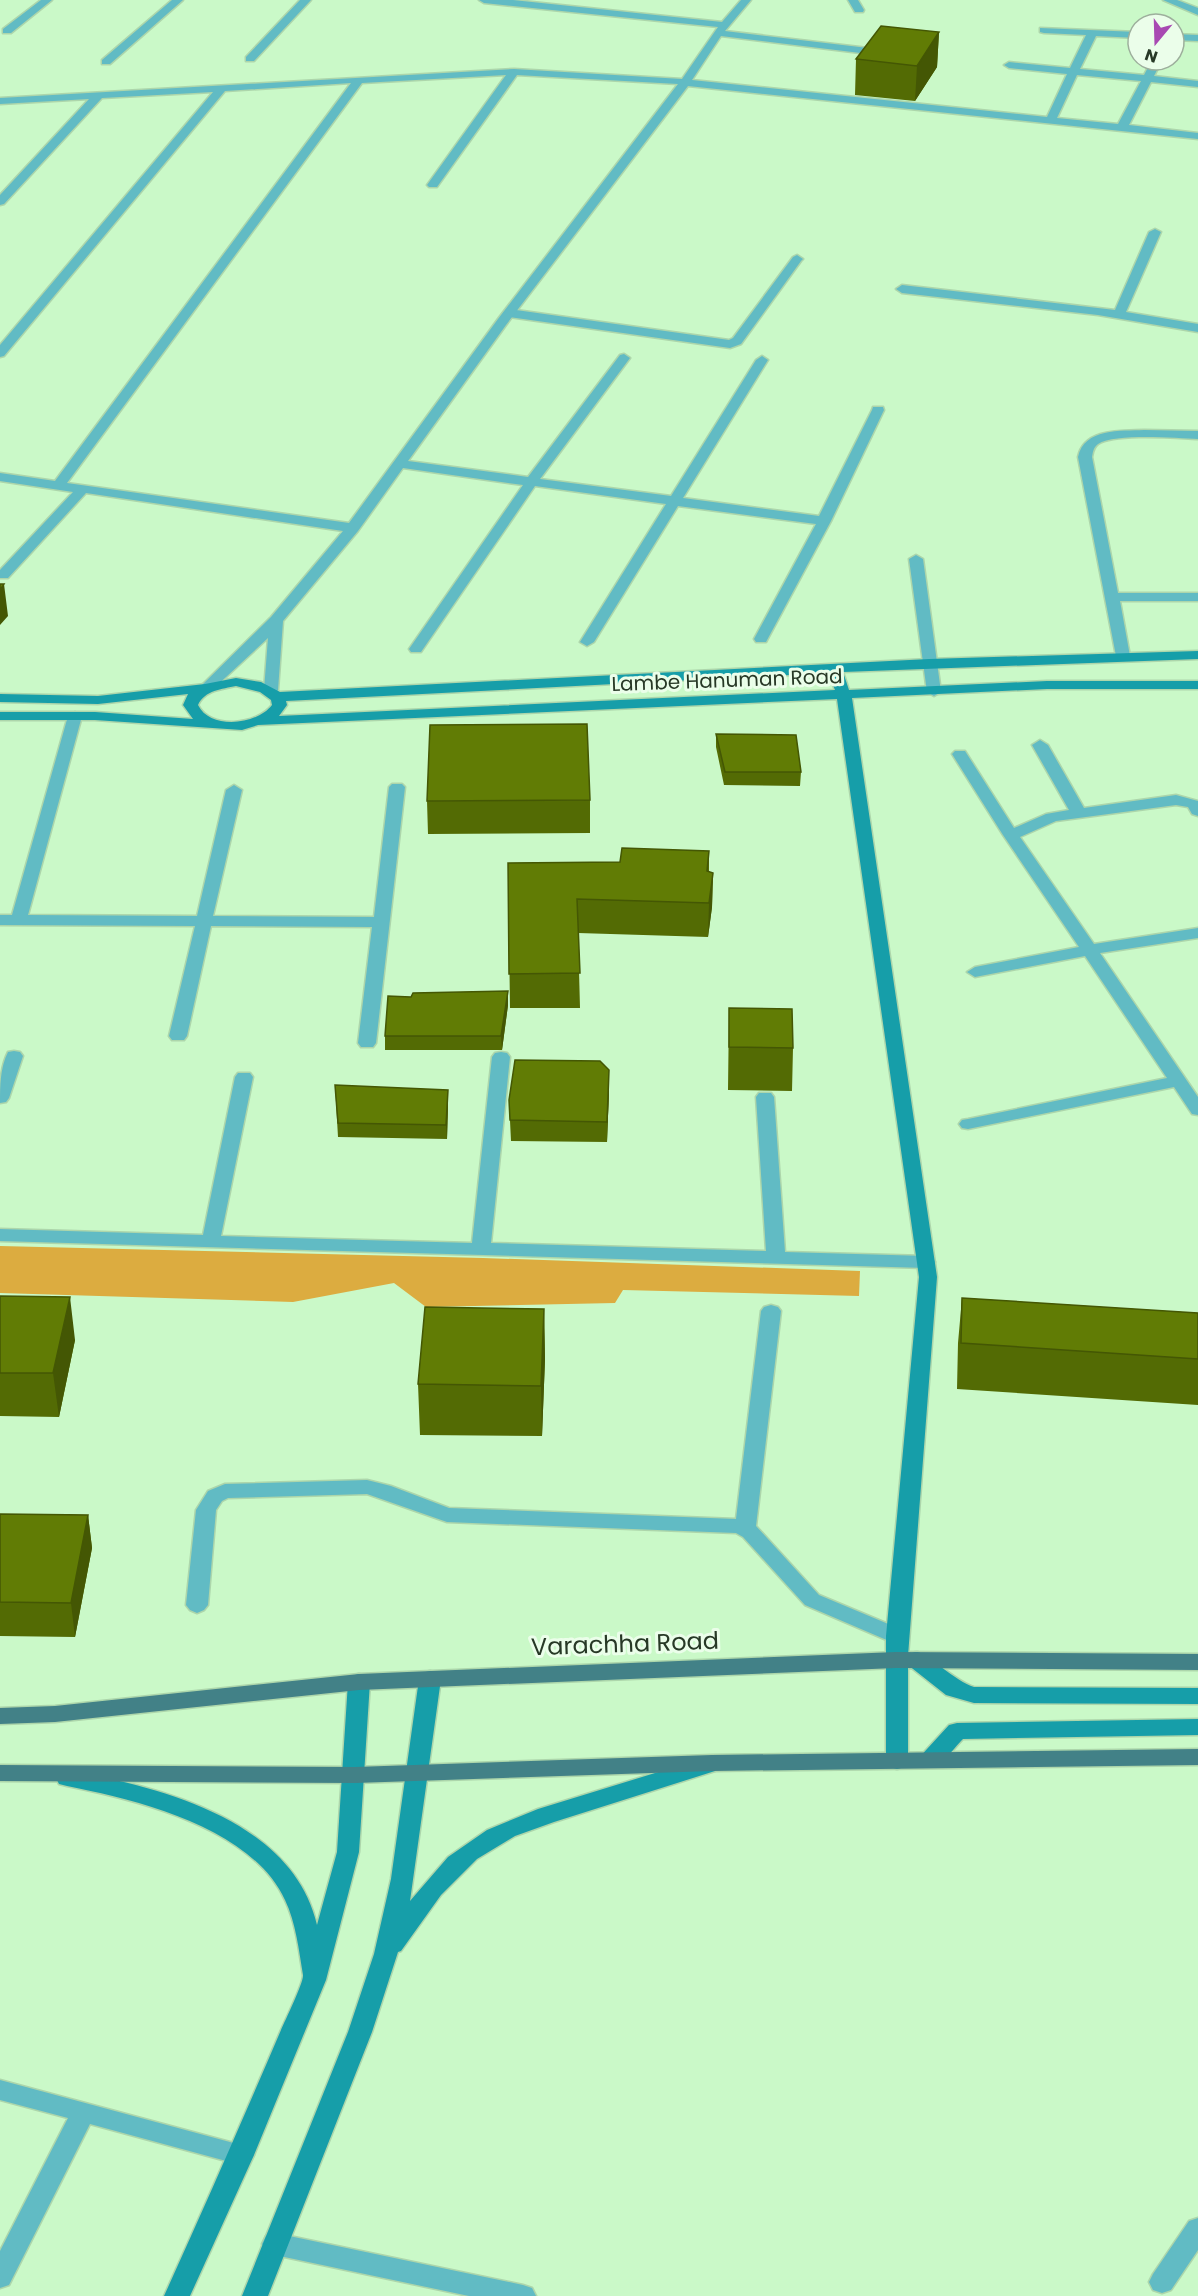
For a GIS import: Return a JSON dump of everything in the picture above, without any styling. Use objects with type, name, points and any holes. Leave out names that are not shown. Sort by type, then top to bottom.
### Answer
[{"type":"main road","name":"Varachha Road","points":[[0,1716],[55,1714],[359,1682],[906,1660],[1198,1662]]},
{"type":"main road","points":[[0,1773],[355,1775],[711,1763],[1198,1757]]},
{"type":"street","points":[[7,31],[47,0]]},
{"type":"street","points":[[106,62],[178,0]]},
{"type":"street","points":[[250,59],[306,0]]},
{"type":"street","points":[[484,0],[635,11],[722,29],[898,55]]},
{"type":"street","points":[[216,725],[194,715],[189,708],[190,700],[246,652],[276,620],[353,528],[510,313],[746,0]]},
{"type":"street","points":[[853,0],[859,10]]},
{"type":"street","points":[[1168,0],[1198,12]]},
{"type":"street","points":[[1044,30],[1126,34]]},
{"type":"street","points":[[1050,121],[1092,33]]},
{"type":"street","points":[[1009,65],[1198,84]]},
{"type":"street","points":[[433,185],[514,72]]},
{"type":"street","points":[[0,101],[514,72],[685,82],[1198,136]]},
{"type":"street","points":[[1122,128],[1151,72]]},
{"type":"street","points":[[58,486],[359,80]]},
{"type":"street","points":[[0,353],[221,89]]},
{"type":"street","points":[[0,202],[99,96]]},
{"type":"street","points":[[1119,314],[1155,232]]},
{"type":"street","points":[[510,313],[709,343],[730,344],[737,341],[797,259]]},
{"type":"street","points":[[902,289],[1119,314],[1198,328]]},
{"type":"street","points":[[416,649],[531,482],[624,358]]},
{"type":"street","points":[[587,642],[762,360]]},
{"type":"street","points":[[761,639],[824,520],[878,410]]},
{"type":"street","points":[[1124,656],[1085,457],[1086,448],[1095,441],[1114,435],[1198,435]]},
{"type":"street","points":[[399,464],[824,520]]},
{"type":"street","points":[[0,477],[353,528]]},
{"type":"street","points":[[3,575],[83,489]]},
{"type":"street","points":[[916,559],[924,599],[929,663],[934,692]]},
{"type":"street","points":[[1112,597],[1198,597]]},
{"type":"street","points":[[258,721],[275,710],[278,703],[274,694],[276,620]]},
{"type":"street","name":"Lambe Hanuman Road","points":[[0,698],[98,700],[166,694],[236,682],[262,686],[274,694],[929,663],[1198,655]]},
{"type":"street","points":[[834,668],[844,696],[928,1277],[897,1636],[906,1660],[897,1761]]},
{"type":"street","name":"Lambe Hanuman Road","points":[[216,725],[238,725],[258,721],[934,692],[1047,685],[1198,685]]},
{"type":"street","points":[[0,716],[75,716],[216,725]]},
{"type":"street","points":[[19,920],[75,716]]},
{"type":"street","points":[[1040,745],[1079,813]]},
{"type":"street","points":[[960,754],[1011,836],[1198,1110]]},
{"type":"street","points":[[368,1043],[396,787]]},
{"type":"street","points":[[178,1036],[234,790]]},
{"type":"street","points":[[1011,836],[1052,817],[1176,800],[1193,804],[1198,811]]},
{"type":"street","points":[[0,920],[381,922]]},
{"type":"street","points":[[975,972],[1089,950],[1198,933]]},
{"type":"street","points":[[0,1098],[14,1056]]},
{"type":"street","points":[[481,1249],[501,1057]]},
{"type":"street","points":[[211,1241],[244,1077]]},
{"type":"street","points":[[968,1124],[1178,1081]]},
{"type":"street","points":[[765,1097],[776,1257]]},
{"type":"street","points":[[0,1235],[926,1262]]},
{"type":"street","points":[[745,1528],[771,1311]]},
{"type":"street","points":[[197,1605],[206,1510],[215,1496],[225,1491],[367,1487],[384,1491],[447,1515],[733,1525],[745,1528],[812,1600],[897,1636]]},
{"type":"street","points":[[906,1660],[954,1689],[974,1695],[1198,1696]]},
{"type":"street","points":[[255,2296],[360,2032],[386,1954],[403,1879],[430,1679]]},
{"type":"street","points":[[177,2296],[241,2155],[314,1980],[348,1852],[355,1775],[359,1682]]},
{"type":"street","points":[[0,1708],[55,1714]]},
{"type":"street","points":[[927,1761],[957,1731],[1198,1727]]},
{"type":"street","points":[[386,1954],[415,1910],[437,1884],[459,1860],[483,1843],[552,1813],[711,1763]]},
{"type":"street","points":[[0,1781],[44,1773],[102,1784],[182,1807],[221,1826],[254,1848],[275,1868],[292,1889],[304,1917],[314,1980]]},
{"type":"street","points":[[0,2090],[241,2155]]},
{"type":"street","points":[[0,2277],[83,2113]]},
{"type":"street","points":[[1162,2282],[1198,2229]]},
{"type":"street","points":[[275,2244],[523,2296]]},
{"type":"shaded area","points":[[0,1246],[483,1258],[860,1271],[859,1296],[623,1290],[615,1303],[426,1307],[394,1283],[293,1302],[0,1293]]},
{"type":"building","points":[[881,26],[939,32],[917,66],[856,59]]},
{"type":"building","points":[[587,724],[590,800],[427,801],[430,725]]},
{"type":"building","points":[[716,734],[796,735],[801,772],[725,772]]},
{"type":"building","points":[[622,848],[709,851],[707,871],[713,873],[709,903],[577,899],[580,973],[509,974],[508,863],[620,862]]},
{"type":"building","points":[[508,991],[501,1036],[385,1036],[388,996],[411,997],[413,993]]},
{"type":"building","points":[[729,1008],[792,1009],[793,1048],[729,1047]]},
{"type":"building","points":[[515,1060],[600,1061],[609,1070],[607,1122],[510,1120],[509,1100]]},
{"type":"building","points":[[335,1085],[448,1090],[446,1125],[338,1123]]},
{"type":"building","points":[[0,1296],[70,1297],[53,1373],[0,1373]]},
{"type":"building","points":[[962,1298],[1198,1313],[1198,1359],[961,1343]]},
{"type":"building","points":[[425,1307],[544,1309],[541,1386],[418,1384]]},
{"type":"building","points":[[0,1514],[88,1515],[71,1603],[0,1602]]}]
